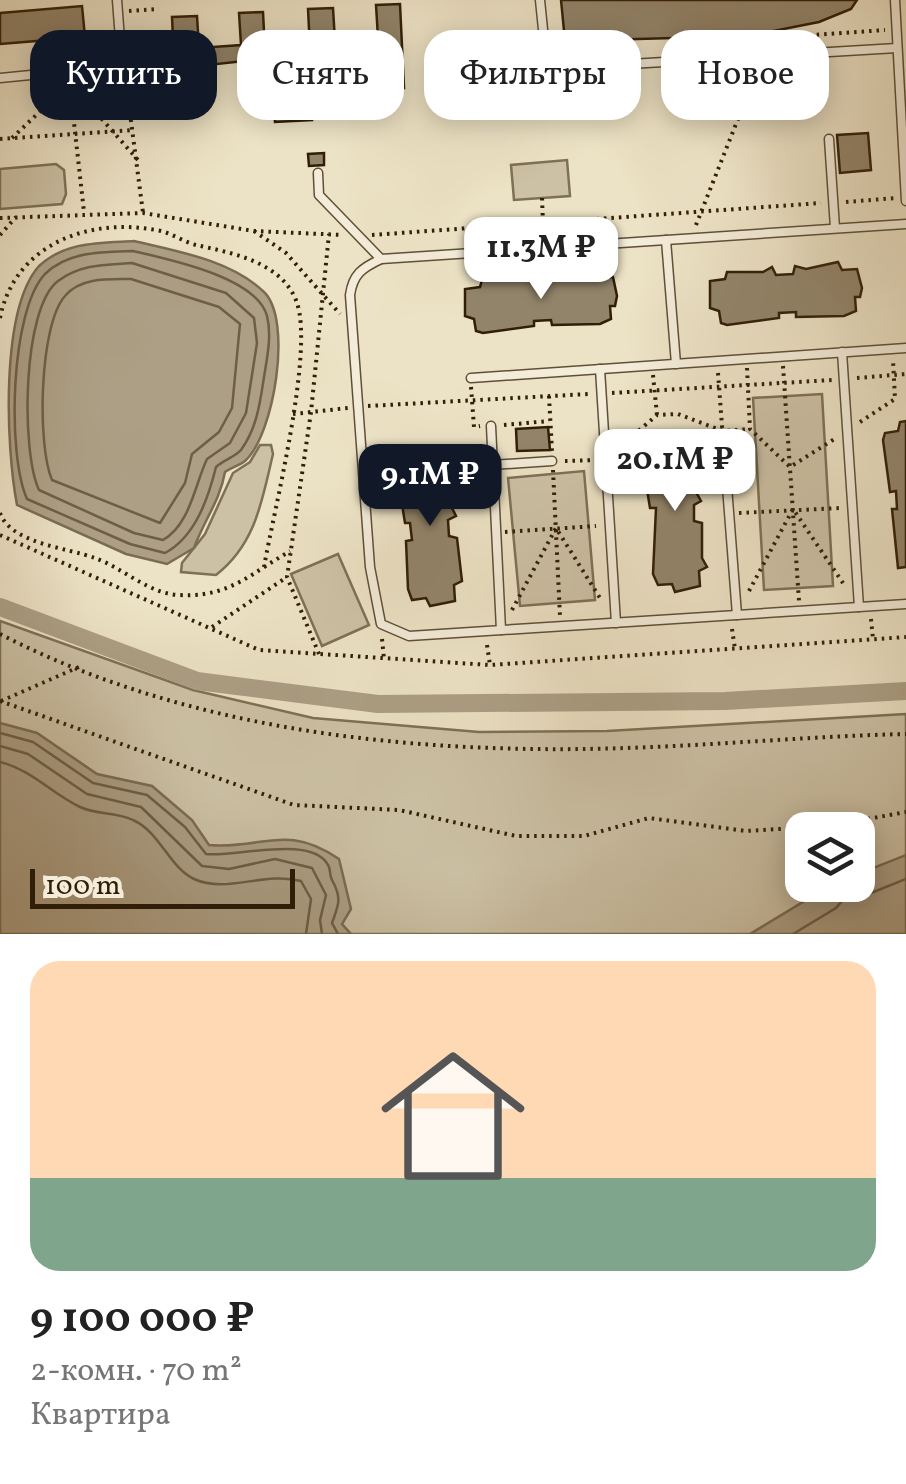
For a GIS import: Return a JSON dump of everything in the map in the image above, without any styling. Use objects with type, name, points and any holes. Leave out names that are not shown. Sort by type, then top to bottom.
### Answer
[{"type":"lane","points":[[117,0],[119,30]]},
{"type":"lane","points":[[540,0],[547,69],[661,62]]},
{"type":"lane","points":[[895,0],[906,199]]},
{"type":"lane","points":[[829,52],[897,48]]},
{"type":"lane","points":[[0,78],[30,75]]},
{"type":"lane","points":[[829,139],[835,228]]},
{"type":"lane","points":[[318,173],[320,195],[381,259]]},
{"type":"lane","points":[[906,224],[381,259],[362,268],[352,280],[370,567],[380,624],[410,636],[906,604]]},
{"type":"lane","points":[[666,240],[676,364]]},
{"type":"lane","points":[[471,378],[906,348]]},
{"type":"lane","points":[[842,352],[859,607]]},
{"type":"lane","points":[[600,369],[616,623]]},
{"type":"lane","points":[[491,426],[500,630]]},
{"type":"lane","points":[[724,448],[734,615]]},
{"type":"lane","points":[[492,465],[552,462]]},
{"type":"path","points":[[118,12],[159,9]]},
{"type":"path","points":[[829,34],[896,29]]},
{"type":"path","points":[[12,138],[31,120]]},
{"type":"path","points":[[74,120],[84,212]]},
{"type":"path","points":[[102,120],[138,160]]},
{"type":"path","points":[[133,120],[143,213]]},
{"type":"path","points":[[690,238],[738,120]]},
{"type":"path","points":[[0,139],[134,130]]},
{"type":"path","points":[[542,198],[542,224]]},
{"type":"path","points":[[0,218],[84,212],[143,213],[254,230],[356,236],[906,199]]},
{"type":"path","points":[[0,235],[16,217]]},
{"type":"path","points":[[0,318],[20,270],[58,240],[87,232],[115,227],[162,231],[267,267],[297,303],[300,330],[293,414],[264,566]]},
{"type":"path","points":[[254,230],[286,254],[353,328]]},
{"type":"path","points":[[319,654],[287,577],[311,412],[329,234]]},
{"type":"path","points":[[782,356],[800,610]]},
{"type":"path","points":[[747,359],[750,430],[790,467]]},
{"type":"path","points":[[717,361],[724,448]]},
{"type":"path","points":[[652,365],[657,415]]},
{"type":"path","points":[[550,396],[561,626]]},
{"type":"path","points":[[894,399],[906,398]]},
{"type":"path","points":[[293,414],[311,412]]},
{"type":"path","points":[[552,462],[606,459],[657,415],[678,414],[722,431],[750,430]]},
{"type":"path","points":[[729,513],[852,507]]},
{"type":"path","points":[[793,510],[859,607]]},
{"type":"path","points":[[734,649],[734,615],[793,510]]},
{"type":"path","points":[[0,514],[3,521],[25,535],[94,558],[166,594],[228,591],[291,550]]},
{"type":"path","points":[[496,532],[610,525]]},
{"type":"path","points":[[556,528],[616,623]]},
{"type":"path","points":[[500,630],[556,528]]},
{"type":"path","points":[[20,544],[25,535]]},
{"type":"path","points":[[210,628],[287,577]]},
{"type":"path","points":[[870,606],[873,639]]},
{"type":"path","points":[[380,624],[384,659]]},
{"type":"path","points":[[485,631],[490,665]]},
{"type":"path","points":[[0,634],[79,668],[181,704],[278,725],[392,742],[626,748],[906,734]]},
{"type":"path","points":[[0,641],[16,642]]},
{"type":"path","points":[[1,701],[79,668]]},
{"type":"path","points":[[1,701],[294,806],[399,810],[516,836],[584,836],[649,818],[746,831],[829,826],[906,812]]},
{"type":"shaded area","points":[[567,160],[570,196],[514,200],[511,165]]},
{"type":"shaded area","points":[[56,164],[64,170],[66,194],[62,204],[0,209],[0,169]]},
{"type":"shaded area","points":[[822,394],[833,586],[764,590],[753,398]]},
{"type":"shaded area","points":[[260,445],[271,445],[273,454],[249,535],[216,575],[181,572],[182,563],[205,534],[233,473],[250,462]]},
{"type":"shaded area","points":[[584,471],[595,600],[520,606],[508,478]]},
{"type":"shaded area","points":[[338,554],[369,625],[322,646],[291,574]]},
{"type":"shaded area","points":[[0,621],[193,690],[313,718],[479,732],[607,731],[906,714],[906,934],[0,934]]},
{"type":"water","points":[[134,241],[202,258],[251,281],[273,306],[277,327],[276,377],[264,428],[245,461],[225,472],[194,548],[167,564],[126,554],[17,505],[13,480],[9,380],[12,346],[26,287],[39,266],[61,252],[84,245]]},
{"type":"water","points":[[0,723],[37,733],[97,774],[152,786],[192,820],[209,845],[288,840],[320,848],[339,859],[351,909],[342,924],[351,934],[0,934]]},
{"type":"water","points":[[906,855],[906,934],[750,934],[803,902],[875,902],[875,867]]},
{"type":"building","points":[[561,0],[857,0],[851,9],[819,22],[778,30],[661,30],[661,38],[641,39],[641,30],[564,30]]},
{"type":"building","points":[[400,4],[401,30],[378,30],[376,5]]},
{"type":"building","points":[[82,6],[84,30],[30,30],[30,42],[0,44],[0,13]]},
{"type":"building","points":[[333,8],[334,30],[309,30],[308,9]]},
{"type":"building","points":[[263,12],[264,30],[240,30],[239,13]]},
{"type":"building","points":[[197,16],[198,30],[173,30],[172,17]]},
{"type":"building","points":[[237,45],[237,62],[217,64],[217,47]]},
{"type":"building","points":[[868,133],[871,170],[840,173],[837,135]]},
{"type":"building","points":[[324,153],[324,165],[309,166],[308,154]]},
{"type":"building","points":[[838,262],[842,270],[857,269],[862,288],[860,297],[855,297],[856,311],[844,316],[796,317],[796,312],[779,313],[779,318],[727,325],[721,323],[719,311],[710,308],[710,281],[725,279],[727,272],[763,272],[772,267],[776,275],[793,274],[795,266],[806,269]]},
{"type":"building","points":[[593,270],[597,278],[613,277],[617,296],[615,306],[610,306],[611,319],[600,324],[552,325],[551,320],[534,321],[534,326],[483,333],[476,331],[474,319],[465,316],[465,289],[480,287],[482,280],[518,280],[527,275],[531,283],[548,282],[550,274],[561,277]]},
{"type":"building","points":[[906,421],[906,567],[898,568],[892,509],[897,509],[896,491],[890,492],[883,440],[885,433],[898,431],[900,422]]},
{"type":"building","points":[[548,427],[550,450],[517,451],[516,429]]},
{"type":"building","points":[[660,439],[687,439],[689,454],[697,456],[696,492],[701,501],[694,505],[694,521],[702,523],[702,558],[707,567],[699,571],[700,586],[675,592],[672,584],[658,585],[653,574],[656,508],[650,508],[643,465],[645,450],[658,448]]},
{"type":"building","points":[[442,453],[444,469],[451,470],[451,506],[456,516],[448,520],[449,536],[457,538],[462,581],[454,585],[455,601],[430,606],[426,598],[412,600],[408,589],[406,541],[412,540],[410,523],[405,523],[398,479],[400,465],[412,463],[414,454]]},
{"type":"waterway","points":[[0,607],[197,681],[378,704],[725,701],[906,691]]}]
